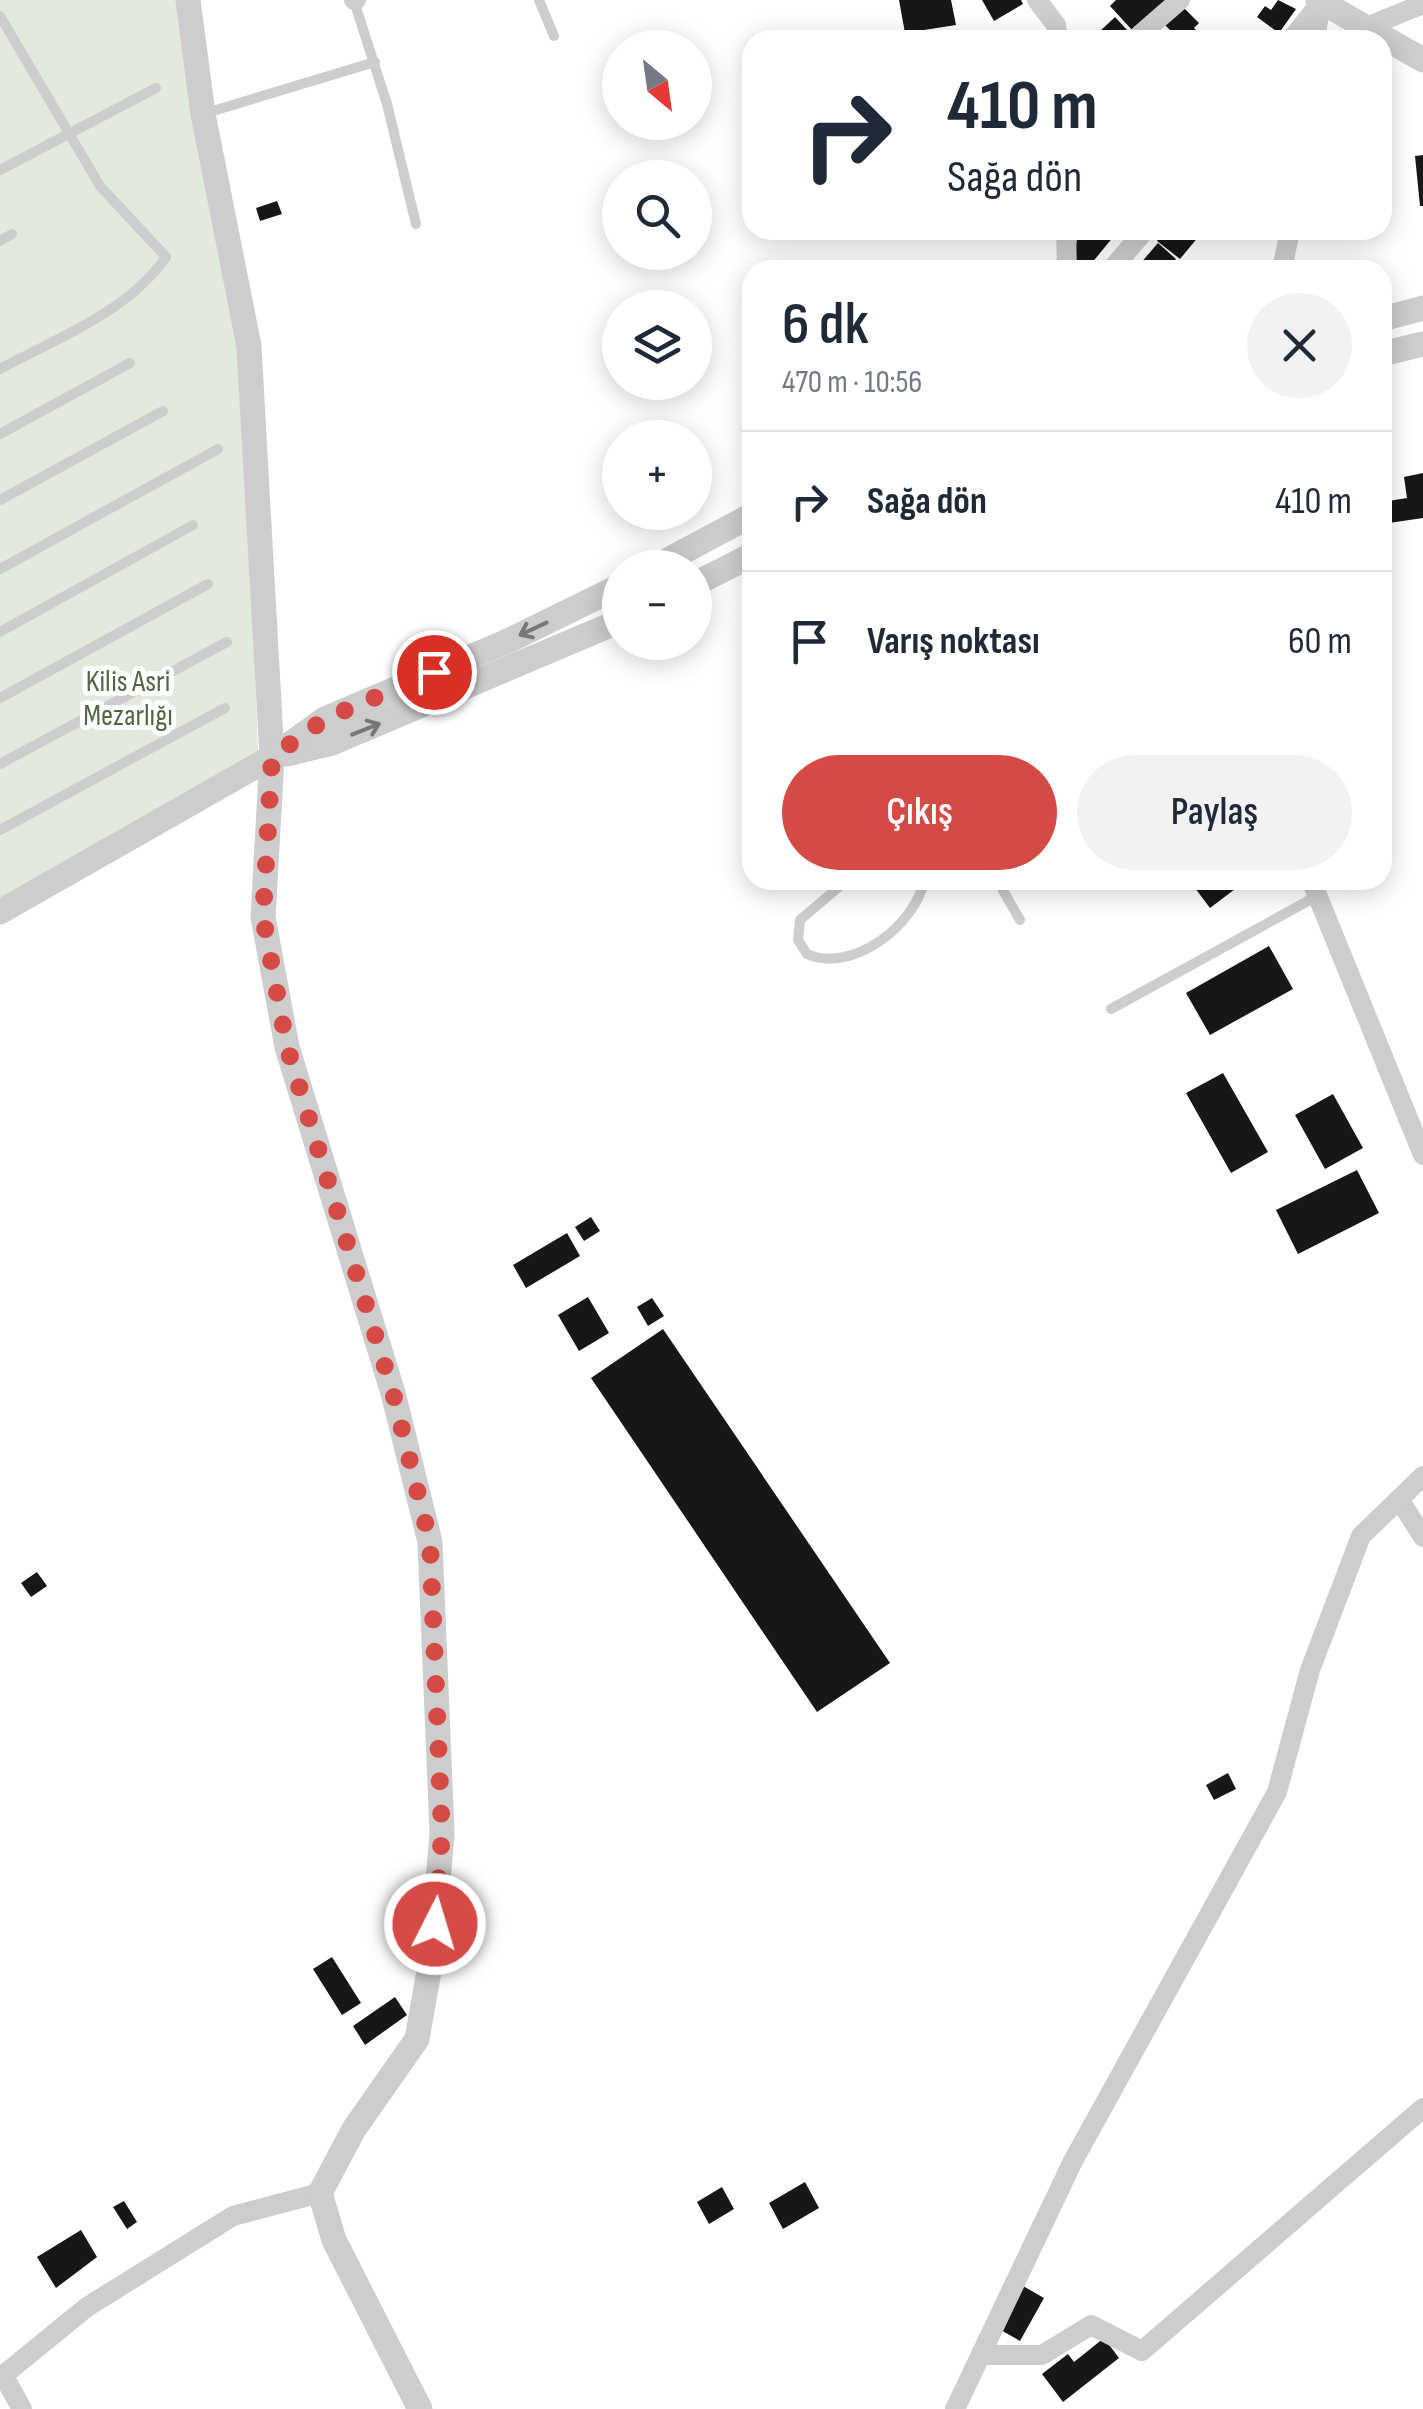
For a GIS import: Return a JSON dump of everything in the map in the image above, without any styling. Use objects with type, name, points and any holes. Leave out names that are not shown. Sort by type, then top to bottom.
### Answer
[{"type":"street","points":[[188,0],[203,114],[249,346],[272,757],[263,917],[287,1047],[393,1393],[430,1542],[442,1834],[432,1954],[417,2039],[354,2129],[320,2193],[334,2240],[420,2409]]},
{"type":"street","points":[[1037,0],[1057,30]]},
{"type":"street","points":[[1146,30],[1180,0]]},
{"type":"street","points":[[1320,1],[1368,30]]},
{"type":"street","points":[[1299,30],[1320,1]]},
{"type":"street","points":[[1317,30],[1320,1]]},
{"type":"street","points":[[1364,28],[1423,4]]},
{"type":"street","points":[[1392,43],[1423,60]]},
{"type":"street","points":[[1120,260],[1136,240]]},
{"type":"street","points":[[1392,316],[1423,308]]},
{"type":"street","points":[[1392,352],[1423,344]]},
{"type":"street","points":[[687,550],[742,520]]},
{"type":"street","points":[[712,575],[742,560]]},
{"type":"street","points":[[0,912],[272,757],[325,719],[508,641],[602,595]]},
{"type":"street","points":[[272,757],[332,742],[602,630]]},
{"type":"street","points":[[1315,890],[1423,1155]]},
{"type":"street","points":[[955,2409],[1073,2161],[1277,1792],[1310,1670],[1361,1536],[1423,1476]]},
{"type":"street","points":[[1400,1499],[1423,1537]]},
{"type":"street","points":[[982,2355],[1042,2355],[1091,2325],[1142,2351],[1423,2108]]},
{"type":"street","points":[[22,2409],[2,2376],[87,2307],[234,2216],[320,2193]]},
{"type":"lane","points":[[355,0],[375,62],[416,224]]},
{"type":"lane","points":[[540,0],[554,36]]},
{"type":"lane","points":[[0,16],[100,186],[166,257],[153,276],[122,302],[0,369]]},
{"type":"lane","points":[[203,114],[375,62]]},
{"type":"lane","points":[[0,170],[156,88]]},
{"type":"lane","points":[[0,241],[12,234]]},
{"type":"lane","points":[[0,434],[130,363]]},
{"type":"lane","points":[[0,500],[163,411]]},
{"type":"lane","points":[[0,569],[218,450]]},
{"type":"lane","points":[[0,632],[193,525]]},
{"type":"lane","points":[[0,698],[208,584]]},
{"type":"lane","points":[[0,764],[227,642]]},
{"type":"lane","points":[[0,830],[225,708]]},
{"type":"lane","points":[[835,890],[800,920],[798,940],[806,954],[838,960],[872,943],[906,919],[922,890]]},
{"type":"lane","points":[[1003,890],[1020,920]]},
{"type":"lane","points":[[1111,1009],[1311,890]]},
{"type":"green space","name":"Kilis Asri Mezarlığı","points":[[0,0],[180,0],[243,357],[259,775],[0,920]]},
{"type":"building","points":[[899,0],[951,0],[956,25],[904,30]]},
{"type":"building","points":[[982,0],[1021,0],[1023,4],[994,21]]},
{"type":"building","points":[[1116,0],[1166,0],[1132,30],[1110,6]]},
{"type":"building","points":[[1278,0],[1296,9],[1281,30],[1257,17],[1265,6],[1271,10]]},
{"type":"building","points":[[1184,8],[1199,23],[1196,30],[1170,30],[1165,25]]},
{"type":"building","points":[[1115,17],[1127,30],[1101,30]]},
{"type":"building","points":[[1423,155],[1423,206],[1420,206],[1415,156]]},
{"type":"building","points":[[277,201],[282,214],[260,221],[256,208]]},
{"type":"building","points":[[1077,240],[1111,240],[1094,260],[1074,260]]},
{"type":"building","points":[[1158,240],[1196,240],[1180,259]]},
{"type":"building","points":[[1158,243],[1176,259],[1175,260],[1143,260]]},
{"type":"building","points":[[1423,473],[1423,518],[1392,523],[1392,500],[1407,498],[1404,477]]},
{"type":"building","points":[[1196,890],[1234,890],[1210,908]]},
{"type":"building","points":[[1269,946],[1293,989],[1210,1035],[1186,993]]},
{"type":"building","points":[[1223,1073],[1268,1152],[1231,1173],[1186,1093]]},
{"type":"building","points":[[1333,1094],[1363,1148],[1325,1169],[1295,1115]]},
{"type":"building","points":[[1357,1170],[1379,1213],[1298,1254],[1276,1210]]},
{"type":"building","points":[[591,1217],[600,1231],[584,1241],[575,1227]]},
{"type":"building","points":[[567,1233],[580,1256],[526,1288],[513,1265]]},
{"type":"building","points":[[588,1297],[609,1333],[579,1351],[558,1315]]},
{"type":"building","points":[[652,1298],[664,1316],[648,1326],[637,1307]]},
{"type":"building","points":[[663,1329],[890,1663],[817,1712],[591,1378]]},
{"type":"building","points":[[37,1572],[47,1586],[31,1597],[21,1583]]},
{"type":"building","points":[[1228,1773],[1236,1789],[1214,1800],[1206,1785]]},
{"type":"building","points":[[332,1957],[361,2003],[342,2015],[313,1969]]},
{"type":"building","points":[[395,1997],[407,2015],[365,2045],[353,2026]]},
{"type":"building","points":[[805,2182],[819,2208],[783,2229],[769,2203]]},
{"type":"building","points":[[722,2187],[734,2209],[709,2224],[697,2202]]},
{"type":"building","points":[[124,2201],[137,2222],[127,2229],[113,2207]]},
{"type":"building","points":[[81,2230],[97,2257],[56,2288],[37,2257]]},
{"type":"building","points":[[1023,2286],[1044,2298],[1020,2341],[999,2329]]},
{"type":"building","points":[[1104,2338],[1119,2358],[1063,2402],[1042,2374],[1068,2354],[1074,2362]]},
{"type":"route","points":[[434,672],[325,719],[272,757],[263,917],[287,1047],[393,1393],[430,1542],[442,1834],[435,1924]]}]
